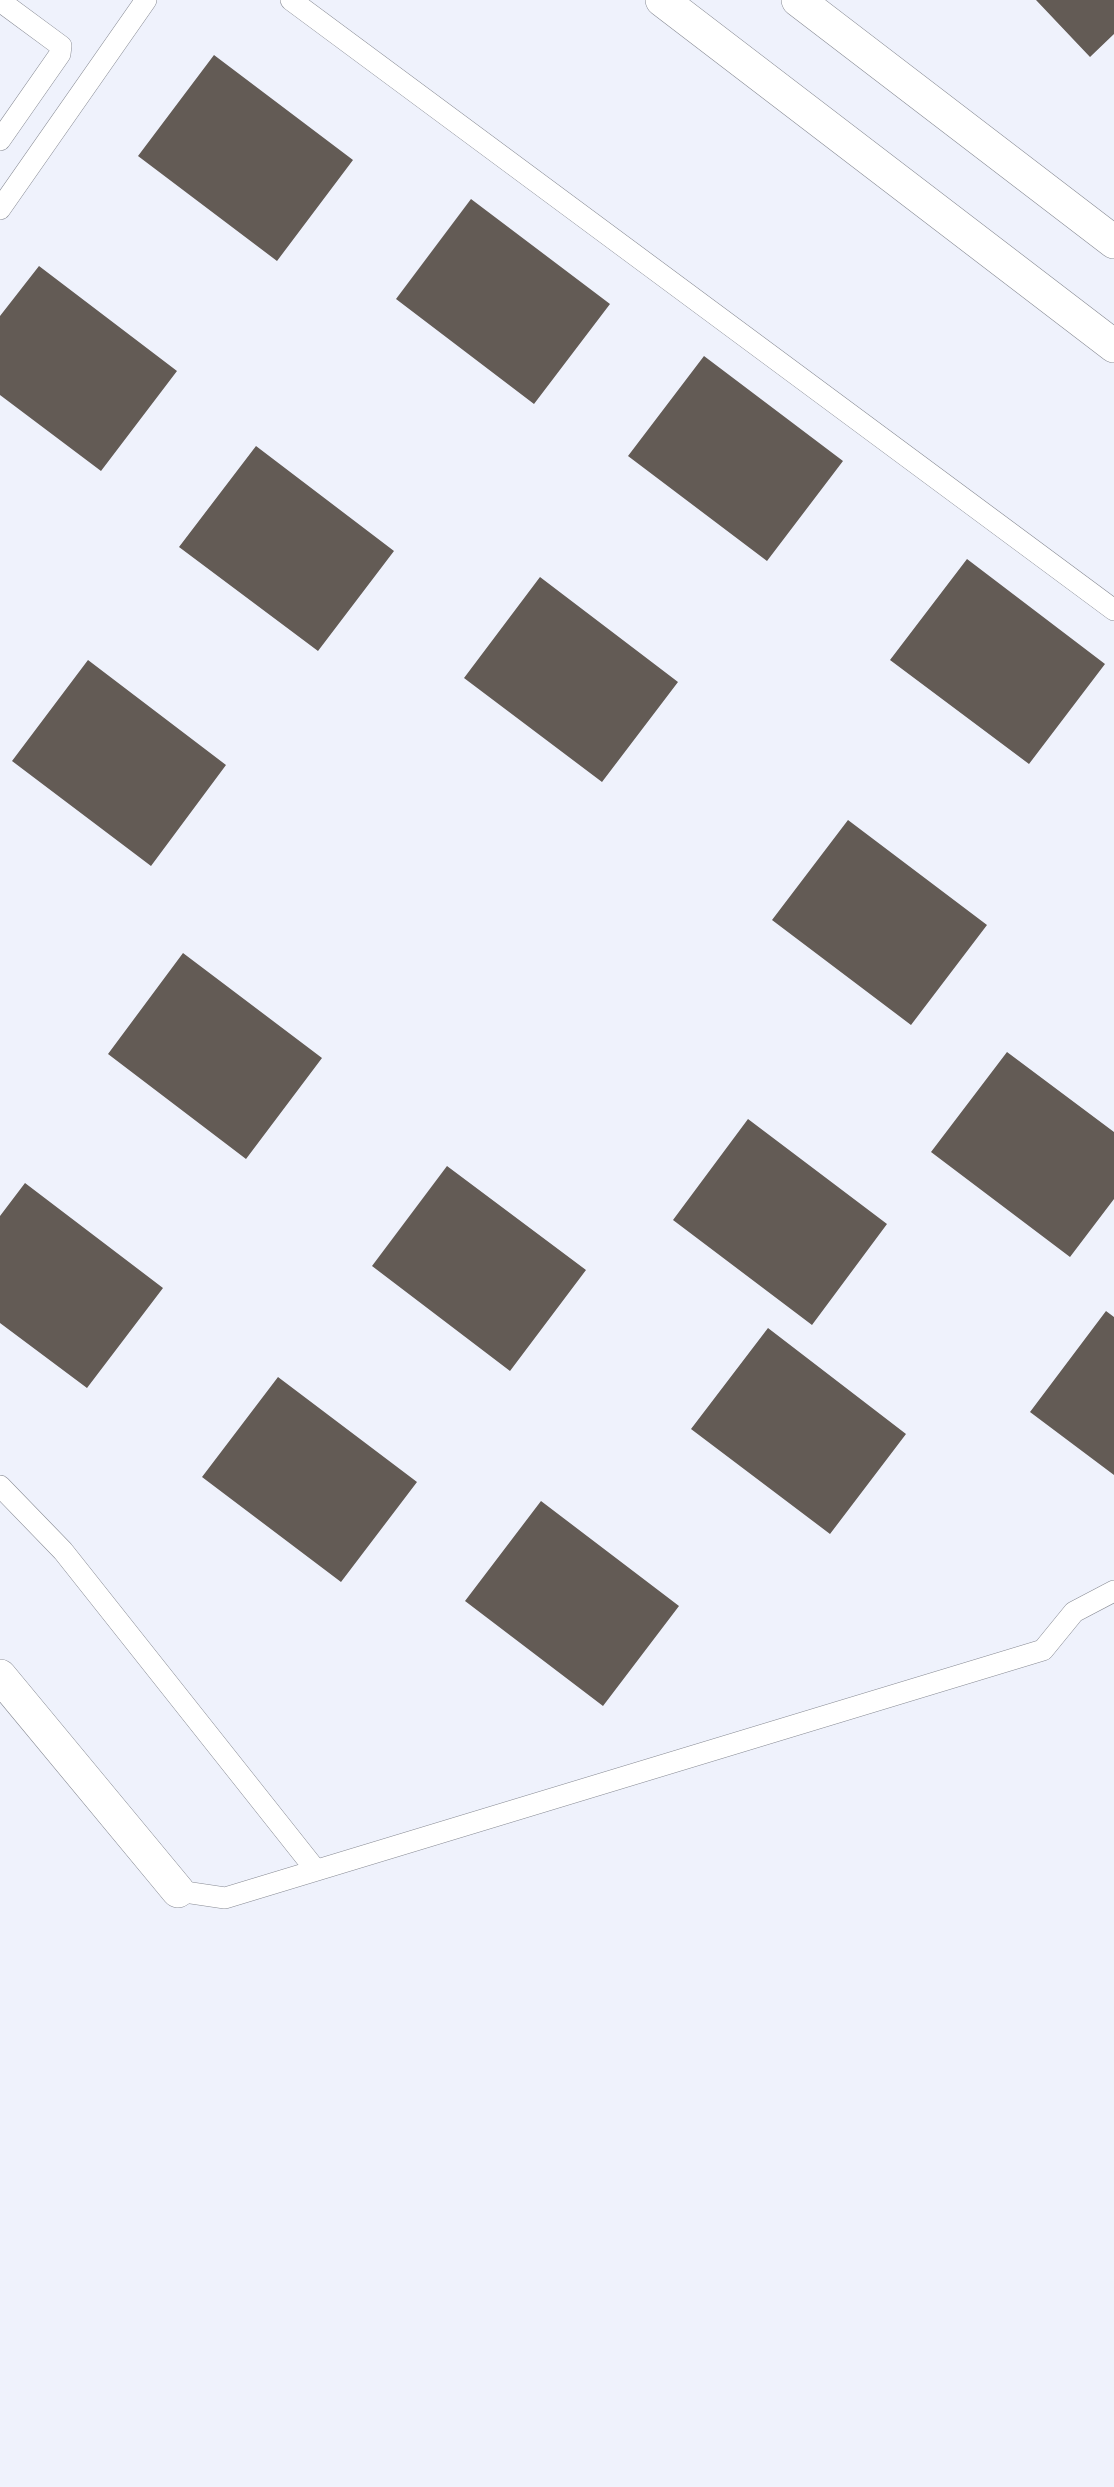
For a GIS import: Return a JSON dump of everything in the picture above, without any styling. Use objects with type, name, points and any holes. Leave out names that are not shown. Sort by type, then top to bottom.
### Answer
[{"type":"main road","points":[[662,0],[1114,346]]},
{"type":"main road","points":[[798,0],[1114,242]]},
{"type":"main road","points":[[0,1676],[178,1892]]},
{"type":"lane","points":[[0,209],[146,0]]},
{"type":"lane","points":[[291,0],[1114,610]]},
{"type":"lane","points":[[0,1],[61,46],[60,54],[0,140]]},
{"type":"lane","points":[[0,1485],[63,1551],[315,1869]]},
{"type":"lane","points":[[178,1892],[225,1898],[1043,1650],[1074,1612],[1114,1591]]},
{"type":"building","points":[[1036,0],[1114,0],[1114,34],[1090,57]]},
{"type":"building","points":[[214,55],[353,160],[277,261],[138,156]]},
{"type":"building","points":[[471,199],[610,304],[534,404],[396,299]]},
{"type":"building","points":[[39,266],[177,371],[101,471],[0,395],[0,316]]},
{"type":"building","points":[[704,356],[843,461],[767,561],[628,456]]},
{"type":"building","points":[[256,446],[394,551],[318,651],[179,547]]},
{"type":"building","points":[[967,559],[1105,664],[1029,764],[890,660]]},
{"type":"building","points":[[540,577],[678,682],[602,782],[464,678]]},
{"type":"building","points":[[88,660],[226,765],[151,866],[12,761]]},
{"type":"building","points":[[848,820],[987,925],[911,1025],[772,920]]},
{"type":"building","points":[[183,953],[322,1058],[246,1159],[108,1054]]},
{"type":"building","points":[[1007,1052],[1114,1132],[1114,1199],[1070,1257],[931,1152]]},
{"type":"building","points":[[748,1119],[887,1224],[812,1325],[673,1220]]},
{"type":"building","points":[[447,1166],[586,1270],[510,1371],[372,1266]]},
{"type":"building","points":[[25,1183],[163,1288],[87,1388],[0,1323],[0,1216]]},
{"type":"building","points":[[1106,1311],[1114,1317],[1114,1475],[1030,1412]]},
{"type":"building","points":[[768,1328],[906,1434],[830,1534],[691,1429]]},
{"type":"building","points":[[278,1377],[417,1482],[341,1582],[202,1477]]},
{"type":"building","points":[[541,1501],[679,1606],[603,1706],[465,1601]]}]
